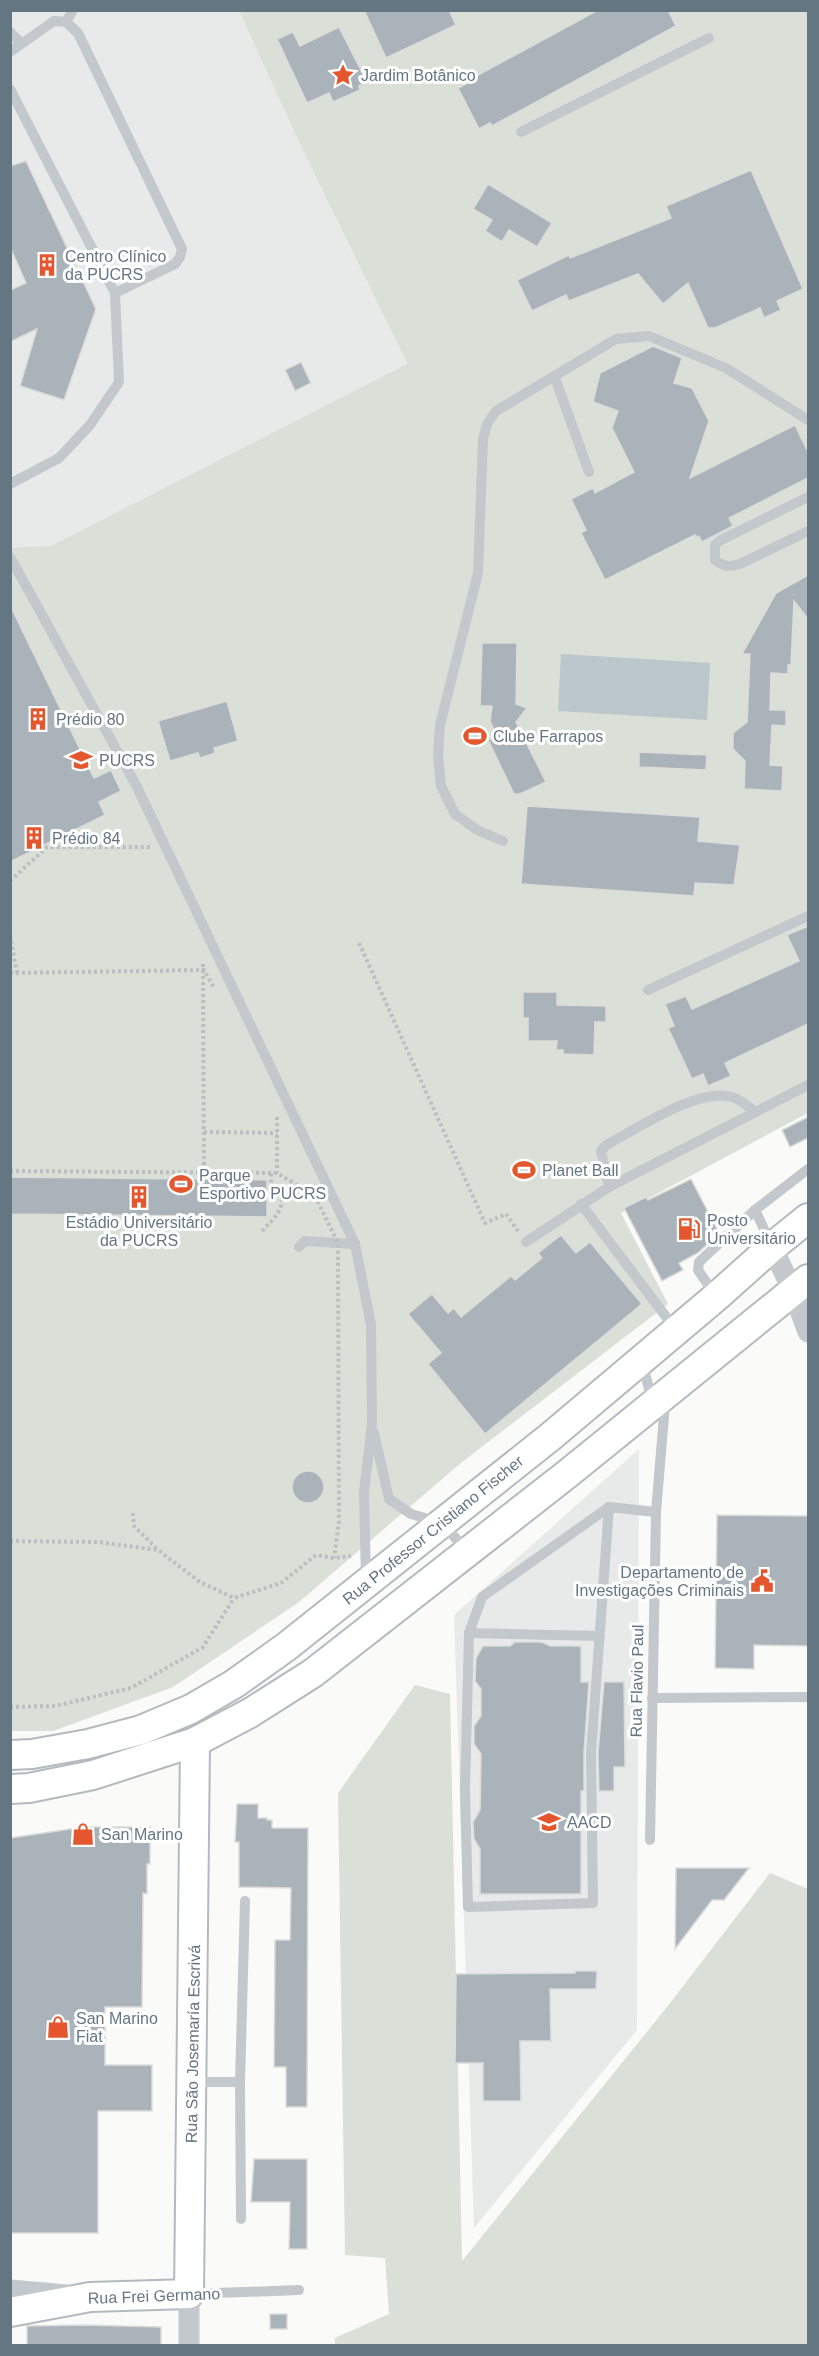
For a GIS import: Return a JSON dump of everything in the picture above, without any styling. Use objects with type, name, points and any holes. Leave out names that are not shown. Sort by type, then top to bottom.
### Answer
[{"type":"main road","name":"Rua Professor Cristiano Fischer","points":[[10,1755],[32,1754],[88,1744],[141,1730],[191,1709],[234,1684],[286,1647],[550,1437],[808,1218]]},
{"type":"main road","points":[[10,1789],[30,1788],[93,1775],[195,1743],[250,1713],[313,1673],[566,1475],[801,1285]]},
{"type":"main road","points":[[642,1359],[666,1392]]},
{"type":"main road","points":[[93,1775],[191,1709]]},
{"type":"main road","name":"Rua São Josemaría Escrivá","points":[[189,2294],[195,1743]]},
{"type":"main road","name":"Rua Frei Germano","points":[[10,2312],[90,2297],[189,2294]]},
{"type":"street","points":[[772,1247],[801,1285],[808,1332]]},
{"type":"street","points":[[10,2290],[90,2297]]},
{"type":"street","name":"Rua São Josemaría Escrivá","points":[[189,2294],[189,2346]]},
{"type":"lane","points":[[66,22],[73,10]]},
{"type":"lane","points":[[10,52],[54,21],[66,22],[78,33],[182,249],[175,264],[115,293]]},
{"type":"lane","points":[[10,32],[21,43]]},
{"type":"lane","points":[[521,132],[709,38]]},
{"type":"lane","points":[[10,89],[115,293],[119,382],[90,424],[59,458],[10,484]]},
{"type":"lane","points":[[503,841],[477,830],[455,814],[441,786],[438,756],[440,725],[478,573],[483,439],[487,424],[496,411],[555,378],[616,339],[649,336],[726,368],[808,420]]},
{"type":"lane","points":[[555,378],[589,472]]},
{"type":"lane","points":[[808,497],[721,540],[715,545],[715,561],[729,567],[740,564],[808,531]]},
{"type":"lane","points":[[10,557],[136,785],[355,1244],[371,1325],[372,1424],[364,1492],[366,1584]]},
{"type":"lane","points":[[648,990],[808,916]]},
{"type":"lane","points":[[526,1242],[609,1187],[808,1085]]},
{"type":"lane","points":[[609,1187],[601,1161],[601,1151],[606,1145],[692,1100],[710,1095],[733,1097],[756,1112]]},
{"type":"lane","points":[[716,1297],[698,1270],[699,1262],[755,1210],[808,1169]]},
{"type":"lane","points":[[581,1204],[676,1330]]},
{"type":"lane","points":[[755,1210],[772,1247]]},
{"type":"lane","points":[[299,1247],[305,1241],[355,1244]]},
{"type":"lane","name":"Rua Flavio Paul","points":[[650,1840],[656,1512],[666,1392]]},
{"type":"lane","points":[[372,1424],[389,1499],[411,1514],[442,1523],[468,1552]]},
{"type":"lane","points":[[609,1507],[591,1753],[593,1902],[468,1907],[465,1790],[469,1634],[482,1597],[609,1507],[656,1512]]},
{"type":"lane","points":[[469,1634],[600,1636]]},
{"type":"lane","points":[[652,1698],[808,1697]]},
{"type":"lane","points":[[241,2219],[240,2082],[245,1901]]},
{"type":"lane","points":[[193,2082],[240,2082]]},
{"type":"lane","name":"Rua Frei Germano","points":[[189,2294],[299,2290]]},
{"type":"path","points":[[10,881],[47,847],[160,847]]},
{"type":"path","points":[[10,935],[18,973]]},
{"type":"path","points":[[359,943],[485,1223],[506,1214],[526,1242]]},
{"type":"path","points":[[202,959],[204,970],[204,1173]]},
{"type":"path","points":[[10,973],[204,970]]},
{"type":"path","points":[[204,970],[215,990]]},
{"type":"path","points":[[277,1109],[277,1173]]},
{"type":"path","points":[[204,1132],[277,1133]]},
{"type":"path","points":[[10,1171],[277,1173],[315,1196],[338,1243],[339,1522],[334,1557]]},
{"type":"path","points":[[262,1231],[279,1212],[283,1202],[281,1193],[271,1185],[271,1173]]},
{"type":"path","points":[[133,1513],[134,1527],[158,1550],[200,1582],[234,1598]]},
{"type":"path","points":[[10,1541],[98,1542],[158,1550]]},
{"type":"path","points":[[10,1707],[55,1706],[131,1688],[203,1647],[234,1598],[281,1583],[316,1555],[334,1557],[366,1555]]},
{"type":"shaded area","name":"PUCRS","points":[[10,11],[239,11],[298,140],[407,365],[51,546],[299,1602],[173,1687],[53,1731],[11,1731]]},
{"type":"shaded area","points":[[239,11],[808,11],[808,1113],[621,1213],[668,1304],[462,1462],[299,1602],[173,1687],[53,1731],[11,1731],[11,548],[51,546],[407,364],[298,140]]},
{"type":"shaded area","points":[[561,654],[710,663],[707,720],[558,711]]},
{"type":"shaded area","name":"AACD","points":[[639,1449],[637,2030],[474,2228],[454,1615]]},
{"type":"shaded area","points":[[415,1685],[450,1694],[462,2261],[667,2007],[770,1873],[808,1889],[808,2345],[335,2346],[335,2338],[389,2314],[385,2258],[345,2255],[338,1793]]},
{"type":"building","points":[[364,10],[449,10],[456,25],[386,58]]},
{"type":"building","points":[[598,10],[668,10],[676,26],[492,126],[490,123],[479,129],[458,88]]},
{"type":"building","points":[[339,27],[367,82],[359,86],[360,90],[333,102],[329,93],[307,103],[277,39],[293,32],[300,46]]},
{"type":"building","name":"Centro Clínico da PUCRS","points":[[26,161],[96,309],[64,400],[20,386],[37,329],[10,342],[10,290],[26,283],[10,247],[10,166]]},
{"type":"building","points":[[751,170],[803,289],[777,301],[781,310],[764,318],[760,308],[715,328],[708,328],[688,283],[663,304],[638,274],[569,301],[566,295],[532,311],[517,280],[569,255],[570,258],[671,218],[666,206]]},
{"type":"building","points":[[488,184],[552,223],[537,247],[509,230],[502,242],[485,231],[492,220],[473,209]]},
{"type":"building","points":[[653,346],[682,358],[674,383],[692,388],[709,421],[690,478],[795,425],[808,452],[808,478],[729,518],[733,526],[702,542],[699,536],[695,535],[605,580],[581,533],[586,530],[571,499],[593,488],[595,493],[634,472],[612,428],[618,411],[593,402],[600,373]]},
{"type":"building","points":[[301,362],[311,383],[295,391],[285,370]]},
{"type":"building","points":[[808,575],[808,619],[794,601],[791,665],[788,665],[788,674],[771,673],[770,710],[786,710],[786,726],[772,725],[770,765],[783,766],[782,791],[744,789],[745,761],[733,749],[733,733],[747,722],[750,654],[742,654],[776,593]]},
{"type":"building","points":[[10,605],[94,778],[111,770],[121,791],[99,802],[105,815],[10,862]]},
{"type":"building","points":[[482,643],[517,643],[516,704],[527,708],[516,722],[546,782],[520,794],[514,794],[488,740],[497,736],[490,721],[492,706],[480,706]]},
{"type":"building","points":[[227,701],[238,741],[214,748],[215,753],[200,758],[198,753],[170,761],[158,721]]},
{"type":"building","points":[[639,752],[707,755],[706,770],[639,767]]},
{"type":"building","points":[[527,806],[700,817],[698,841],[740,845],[734,885],[695,883],[694,896],[521,884]]},
{"type":"building","points":[[808,926],[808,1024],[725,1063],[731,1076],[708,1086],[703,1074],[692,1079],[668,1028],[674,1026],[665,1004],[686,996],[692,1009],[799,961],[787,935]]},
{"type":"building","points":[[523,992],[557,992],[557,1005],[606,1006],[606,1022],[595,1022],[594,1055],[563,1054],[563,1050],[556,1050],[557,1041],[528,1041],[528,1018],[523,1018]]},
{"type":"building","points":[[808,1117],[808,1138],[790,1147],[782,1130]]},
{"type":"building","name":"Estádio Universitário da PUCRS","points":[[10,1177],[267,1180],[267,1217],[10,1214]]},
{"type":"building","points":[[691,1179],[719,1233],[698,1253],[679,1263],[683,1270],[662,1281],[624,1208],[646,1197],[648,1200]]},
{"type":"building","points":[[561,1235],[576,1253],[590,1242],[642,1304],[485,1434],[428,1364],[441,1353],[408,1314],[432,1294],[448,1313],[454,1308],[461,1317],[511,1276],[515,1280],[542,1258],[538,1253]]},
{"type":"building","points":[[308,1471],[319,1476],[324,1487],[319,1498],[308,1503],[297,1498],[292,1487],[297,1476]]},
{"type":"building","name":"Departamento de Investigações Criminais","points":[[717,1515],[808,1516],[808,1646],[754,1645],[754,1669],[715,1668]]},
{"type":"building","points":[[515,1642],[542,1642],[550,1646],[581,1646],[581,1682],[589,1682],[584,1791],[581,1791],[581,1894],[480,1894],[480,1849],[474,1839],[473,1822],[480,1810],[481,1754],[474,1744],[474,1726],[481,1716],[481,1689],[475,1681],[476,1658],[483,1646],[510,1646]]},
{"type":"building","points":[[604,1682],[624,1682],[625,1767],[614,1767],[614,1791],[599,1791],[598,1753]]},
{"type":"building","points":[[237,1804],[258,1804],[258,1818],[272,1820],[272,1828],[308,1828],[307,2107],[286,2107],[286,2067],[274,2067],[275,1940],[290,1940],[291,1888],[239,1887],[239,1842],[235,1842]]},
{"type":"building","name":"San Marino Fiat","points":[[84,1827],[150,1827],[147,1894],[143,1893],[142,2007],[105,2007],[105,2065],[152,2065],[152,2111],[98,2111],[98,2233],[10,2233],[10,1838]]},
{"type":"building","points":[[676,1868],[749,1868],[724,1900],[712,1900],[675,1949]]},
{"type":"building","points":[[575,1971],[597,1971],[596,1989],[550,1989],[551,2041],[520,2041],[521,2101],[483,2101],[483,2063],[455,2063],[456,1974],[575,1973]]},
{"type":"building","points":[[254,2159],[307,2159],[307,2249],[289,2249],[290,2202],[251,2202]]},
{"type":"building","points":[[270,2314],[287,2314],[287,2329],[270,2329]]},
{"type":"building","points":[[27,2326],[161,2327],[161,2346],[27,2346]]},
{"type":"place","name":"Jardim Botânico","points":[[343,75]]},
{"type":"place","name":"Centro Clínico da PUCRS","points":[[47,265]]},
{"type":"place","name":"Prédio 80","points":[[38,719]]},
{"type":"place","name":"Clube Farrapos","points":[[475,736]]},
{"type":"place","name":"PUCRS","points":[[81,760]]},
{"type":"place","name":"Prédio 84","points":[[34,838]]},
{"type":"place","name":"Planet Ball","points":[[524,1170]]},
{"type":"place","name":"Parque Esportivo PUCRS","points":[[181,1184]]},
{"type":"place","name":"Estádio Universitário da PUCRS","points":[[139,1197]]},
{"type":"place","name":"Posto Universitário","points":[[689,1229]]},
{"type":"place","name":"Departamento de Investigações Criminais","points":[[762,1581]]},
{"type":"place","name":"AACD","points":[[549,1822]]},
{"type":"place","name":"San Marino","points":[[83,1834]]},
{"type":"place","name":"San Marino Fiat","points":[[58,2027]]}]
